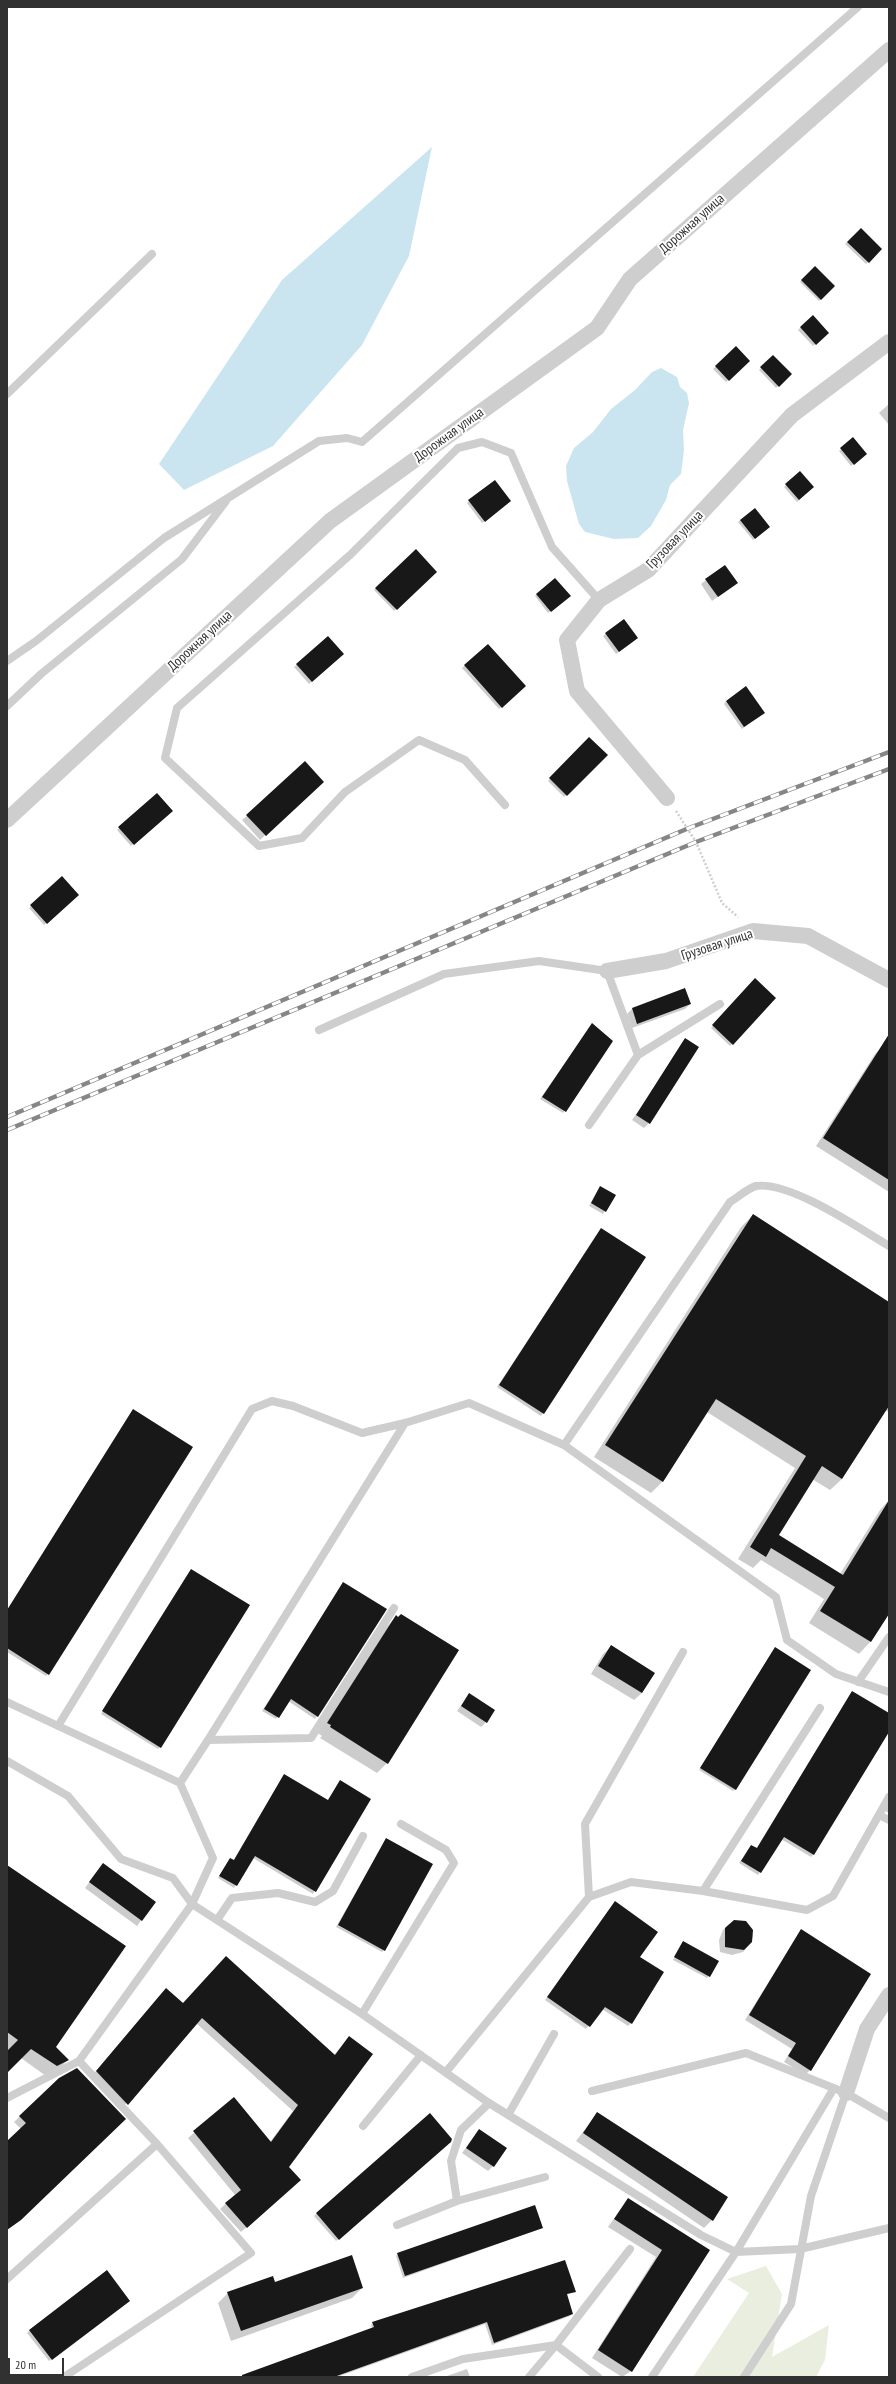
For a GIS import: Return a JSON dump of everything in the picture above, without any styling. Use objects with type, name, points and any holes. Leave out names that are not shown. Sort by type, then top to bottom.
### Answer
[{"type":"street","name":"Дорожная улица","points":[[7,820],[330,521],[597,328],[630,280],[889,50]]},
{"type":"street","name":"Грузовая улица","points":[[667,798],[577,691],[567,640],[599,600],[648,570],[792,415],[889,342]]},
{"type":"street","name":"Грузовая улица","points":[[607,971],[666,961],[753,931],[808,936],[889,980]]},
{"type":"street","points":[[840,2091],[868,2029],[889,1995]]},
{"type":"lane","points":[[7,661],[36,641],[164,538],[319,441],[347,438],[362,442],[858,7]]},
{"type":"lane","points":[[7,394],[152,254]]},
{"type":"lane","points":[[505,806],[465,760],[419,740],[345,792],[302,838],[259,846],[165,758],[177,708],[350,555],[458,448],[482,442],[511,453],[552,547],[599,600]]},
{"type":"lane","points":[[7,706],[42,674],[182,559],[230,497]]},
{"type":"lane","points":[[319,1030],[444,974],[539,961],[607,971],[638,1055]]},
{"type":"lane","points":[[589,1126],[638,1055],[720,1004]]},
{"type":"lane","points":[[564,1445],[730,1202],[755,1186],[779,1188],[823,1208],[889,1246]]},
{"type":"lane","points":[[58,1726],[252,1410],[272,1401],[293,1406],[362,1433],[405,1424],[469,1403],[564,1445],[776,1597],[787,1640],[836,1674],[889,1692]]},
{"type":"lane","points":[[180,1783],[405,1424]]},
{"type":"lane","points":[[208,1740],[311,1738],[394,1608]]},
{"type":"lane","points":[[858,1682],[889,1636]]},
{"type":"lane","points":[[589,1897],[585,1824],[683,1652]]},
{"type":"lane","points":[[7,1702],[180,1783],[213,1858],[192,1904],[79,2061],[7,2098]]},
{"type":"lane","points":[[703,1891],[820,1708]]},
{"type":"lane","points":[[7,1761],[68,1796],[121,1859],[173,1878],[192,1904],[362,2014],[489,2103],[701,2235],[736,2252],[800,2249],[889,2228]]},
{"type":"lane","points":[[446,2072],[589,1897],[631,1882],[703,1891],[807,1910],[833,1896],[889,1797]]},
{"type":"lane","points":[[879,1814],[889,1820]]},
{"type":"lane","points":[[362,2014],[454,1863],[446,1850],[401,1824]]},
{"type":"lane","points":[[217,1920],[232,1898],[278,1893],[315,1902],[333,1891],[363,1836]]},
{"type":"lane","points":[[508,2115],[554,2034]]},
{"type":"lane","points":[[592,2091],[746,2053],[840,2091],[889,2118]]},
{"type":"lane","points":[[363,2126],[421,2055]]},
{"type":"lane","points":[[64,2377],[251,2253],[157,2144],[79,2061]]},
{"type":"lane","points":[[744,2377],[791,2304],[810,2196],[840,2091]]},
{"type":"lane","points":[[652,2377],[736,2252],[840,2091]]},
{"type":"lane","points":[[457,2201],[451,2161],[461,2130],[489,2103]]},
{"type":"lane","points":[[7,2279],[157,2144]]},
{"type":"lane","points":[[398,2225],[457,2201],[545,2177]]},
{"type":"lane","points":[[529,2377],[556,2345],[630,2249]]},
{"type":"lane","points":[[412,2377],[463,2359],[556,2345],[598,2377]]},
{"type":"path","points":[[667,798],[696,842],[722,903],[753,931]]},
{"type":"shaded area","points":[[766,2266],[782,2294],[772,2357],[829,2325],[825,2360],[816,2377],[693,2377],[749,2293],[727,2279]]},
{"type":"water","points":[[432,147],[409,256],[362,345],[273,446],[184,490],[159,464],[282,280]]},
{"type":"water","points":[[661,368],[677,377],[680,387],[687,393],[689,403],[683,430],[684,450],[681,474],[670,485],[666,500],[651,526],[638,538],[614,539],[585,532],[579,524],[567,481],[566,466],[574,448],[593,432],[611,409],[635,390],[652,372]]},
{"type":"building","points":[[861,228],[882,249],[869,263],[847,242]]},
{"type":"building","points":[[815,266],[835,286],[821,300],[801,280]]},
{"type":"building","points":[[813,315],[829,333],[816,345],[800,327]]},
{"type":"building","points":[[736,346],[750,361],[729,381],[715,366]]},
{"type":"building","points":[[773,355],[792,374],[779,387],[760,367]]},
{"type":"building","points":[[853,437],[867,454],[854,465],[840,448]]},
{"type":"building","points":[[800,471],[814,487],[799,500],[785,484]]},
{"type":"building","points":[[495,480],[511,501],[485,522],[468,500]]},
{"type":"building","points":[[755,508],[770,527],[755,539],[740,520]]},
{"type":"building","points":[[416,549],[437,572],[397,610],[375,588]]},
{"type":"building","points":[[725,565],[738,583],[718,597],[705,579]]},
{"type":"building","points":[[555,578],[571,596],[551,612],[536,594]]},
{"type":"building","points":[[624,619],[638,638],[619,652],[605,633]]},
{"type":"building","points":[[328,636],[344,654],[312,682],[296,664]]},
{"type":"building","points":[[488,644],[526,686],[502,708],[464,665]]},
{"type":"building","points":[[746,686],[765,713],[744,727],[726,701]]},
{"type":"building","points":[[589,737],[608,755],[567,796],[549,778]]},
{"type":"building","points":[[305,761],[324,782],[266,836],[246,815]]},
{"type":"building","points":[[157,793],[173,811],[134,845],[118,827]]},
{"type":"building","points":[[62,876],[79,895],[47,924],[30,905]]},
{"type":"building","points":[[755,978],[776,998],[733,1045],[712,1025]]},
{"type":"building","points":[[685,988],[691,1004],[637,1024],[632,1008]]},
{"type":"building","points":[[592,1023],[613,1041],[566,1112],[542,1097]]},
{"type":"building","points":[[889,1034],[889,1180],[823,1138]]},
{"type":"building","points":[[685,1038],[699,1047],[650,1124],[636,1115]]},
{"type":"building","points":[[600,1186],[616,1195],[606,1212],[591,1203]]},
{"type":"building","points":[[753,1214],[889,1302],[889,1406],[842,1479],[822,1466],[779,1535],[843,1575],[889,1500],[889,1614],[871,1642],[820,1611],[835,1587],[771,1548],[766,1557],[750,1547],[806,1456],[716,1399],[663,1482],[605,1445]]},
{"type":"building","points":[[601,1228],[646,1257],[544,1414],[499,1385]]},
{"type":"building","points":[[133,1409],[193,1447],[49,1675],[7,1648],[7,1610]]},
{"type":"building","points":[[191,1569],[250,1605],[161,1748],[102,1711]]},
{"type":"building","points":[[343,1582],[387,1609],[318,1717],[291,1699],[279,1718],[264,1709]]},
{"type":"building","points":[[401,1614],[459,1650],[388,1764],[330,1727],[331,1725],[327,1723],[396,1615],[398,1617]]},
{"type":"building","points":[[611,1645],[655,1673],[642,1693],[598,1666]]},
{"type":"building","points":[[775,1647],[811,1670],[736,1790],[700,1768]]},
{"type":"building","points":[[852,1691],[889,1713],[889,1732],[814,1855],[784,1837],[761,1873],[741,1861],[751,1845],[757,1848]]},
{"type":"building","points":[[469,1693],[495,1710],[487,1723],[461,1706]]},
{"type":"building","points":[[284,1774],[328,1800],[340,1780],[371,1799],[316,1892],[255,1856],[237,1886],[219,1876],[230,1858],[234,1860]]},
{"type":"building","points":[[386,1838],[433,1864],[385,1951],[338,1925]]},
{"type":"building","points":[[103,1863],[156,1902],[142,1921],[89,1882]]},
{"type":"building","points":[[7,1865],[126,1946],[56,2047],[69,2060],[57,2066],[31,2049],[7,2073],[7,2051],[18,2040],[7,2032]]},
{"type":"building","points":[[615,1901],[658,1932],[640,1957],[664,1972],[632,2024],[605,2007],[590,2027],[547,1997]]},
{"type":"building","points":[[734,1920],[746,1921],[753,1930],[752,1942],[744,1950],[725,1947],[725,1928]]},
{"type":"building","points":[[801,1929],[871,1974],[811,2071],[788,2056],[796,2043],[749,2015]]},
{"type":"building","points":[[683,1941],[719,1961],[710,1977],[674,1957]]},
{"type":"building","points":[[226,1956],[335,2055],[349,2036],[373,2054],[289,2167],[301,2180],[247,2228],[225,2203],[241,2190],[193,2131],[234,2097],[271,2142],[298,2105],[202,2018],[128,2105],[96,2071],[166,1988],[183,2003]]},
{"type":"building","points":[[77,2068],[126,2119],[21,2220],[7,2230],[7,2141],[26,2123],[19,2116],[59,2078]]},
{"type":"building","points":[[597,2112],[728,2197],[713,2221],[583,2133]]},
{"type":"building","points":[[430,2113],[452,2139],[451,2142],[339,2240],[316,2213]]},
{"type":"building","points":[[479,2129],[507,2148],[494,2167],[466,2148]]},
{"type":"building","points":[[628,2198],[710,2250],[632,2372],[598,2350],[662,2250],[614,2219]]},
{"type":"building","points":[[535,2205],[543,2228],[405,2276],[397,2253]]},
{"type":"building","points":[[352,2255],[363,2288],[241,2331],[227,2292],[273,2276],[275,2282]]},
{"type":"building","points":[[565,2260],[576,2292],[567,2294],[573,2314],[494,2343],[487,2322],[334,2377],[242,2377],[242,2375],[374,2327],[372,2322]]},
{"type":"building","points":[[107,2270],[130,2301],[52,2360],[29,2330]]},
{"type":"railway","points":[[7,1117],[689,828],[889,752]]},
{"type":"railway","points":[[7,1130],[696,842],[889,769]]}]
